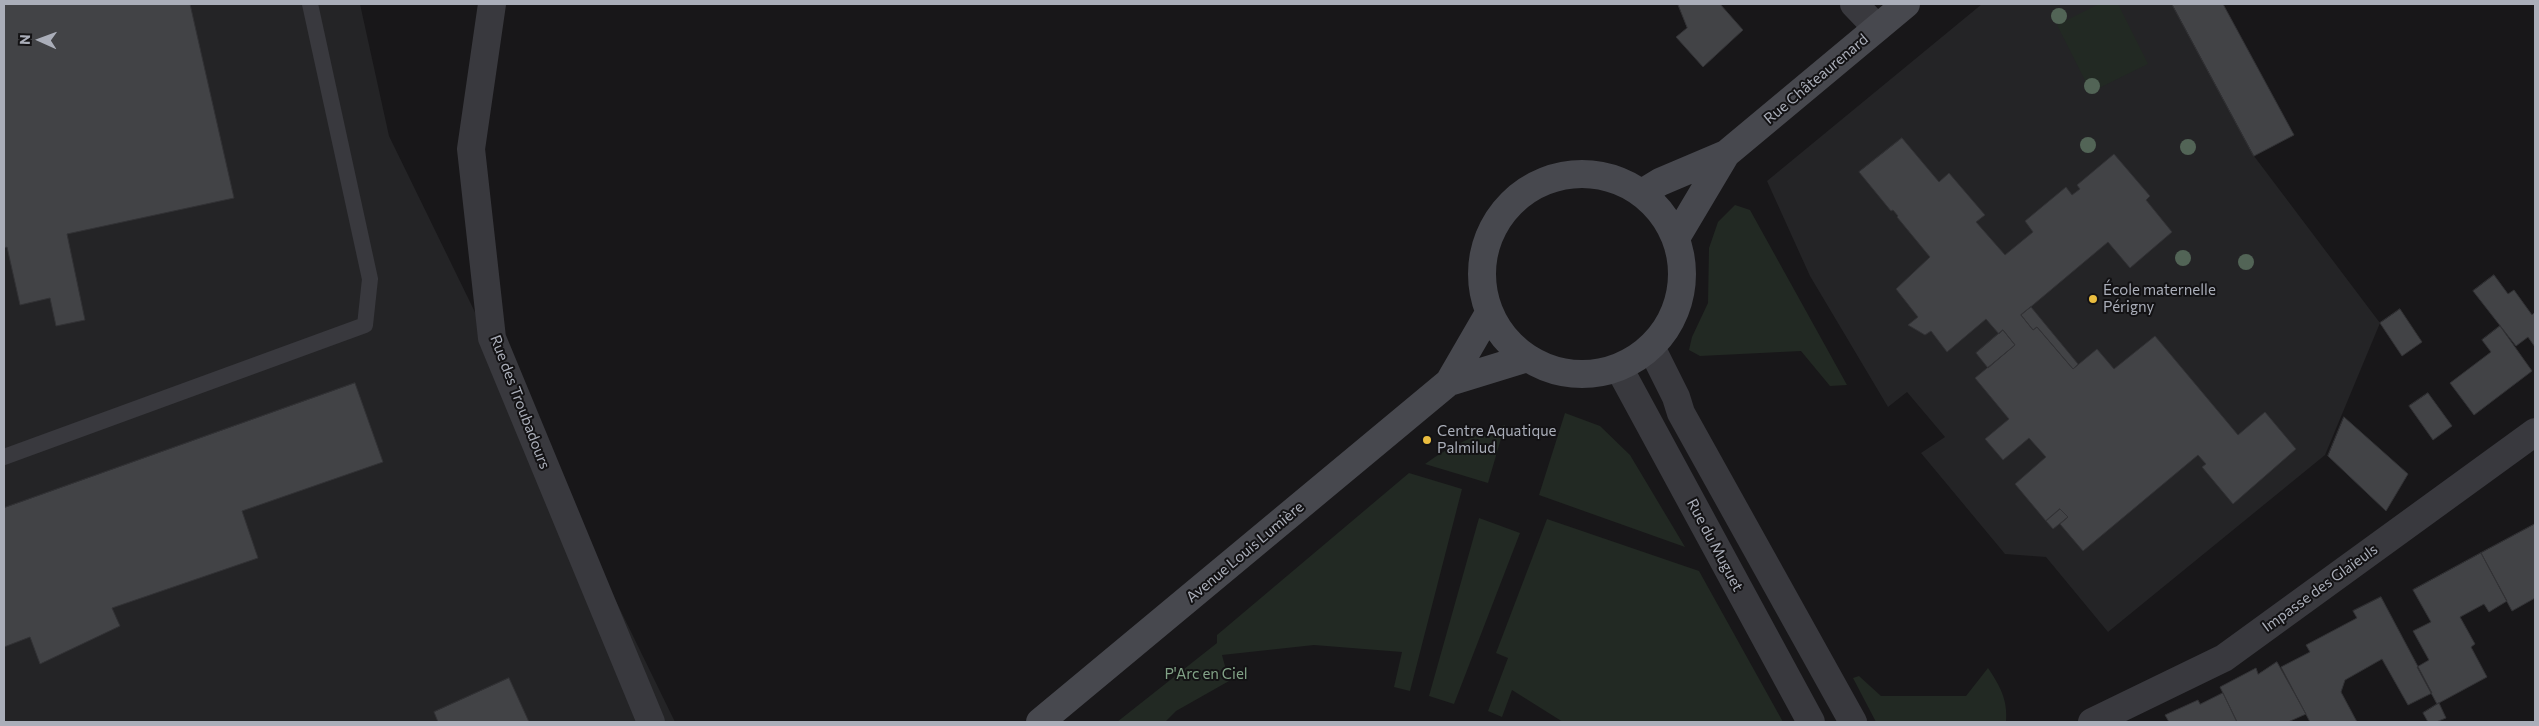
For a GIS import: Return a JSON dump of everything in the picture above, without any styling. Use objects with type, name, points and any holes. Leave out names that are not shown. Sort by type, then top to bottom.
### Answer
[{"type":"street","name":"Rue des Troubadours","points":[[492,4],[471,149],[492,338],[651,722]]},
{"type":"street","points":[[1854,4],[1877,28]]},
{"type":"street","name":"Rue Châteaurenard","points":[[1642,193],[1660,182],[1726,154],[1906,4]]},
{"type":"street","name":"Rue Châteaurenard","points":[[1676,238],[1726,154]]},
{"type":"street","points":[[1588,173],[1617,180],[1642,193],[1662,213],[1676,238],[1682,267],[1680,296],[1669,324],[1651,348],[1619,368],[1596,374],[1572,374],[1548,369],[1527,358],[1505,338],[1489,313],[1482,285],[1484,256],[1493,228],[1509,204],[1532,187],[1560,176],[1588,173]]},
{"type":"street","name":"Avenue Louis Lumière","points":[[1040,722],[1449,382],[1489,313]]},
{"type":"street","points":[[1651,348],[1676,397],[1681,413],[1853,722]]},
{"type":"street","name":"Avenue Louis Lumière","points":[[1449,382],[1527,358]]},
{"type":"street","name":"Rue du Muguet","points":[[1619,368],[1811,722]]},
{"type":"street","name":"Impasse des Glaïeuls","points":[[2092,722],[2224,658],[2535,432]]},
{"type":"lane","points":[[4,457],[364,325],[370,279],[310,4]]},
{"type":"shaded area","points":[[4,4],[360,4],[389,136],[675,722],[4,722]]},
{"type":"shaded area","name":"École maternelle Périgny","points":[[1982,4],[2172,4],[2254,156],[2380,323],[2325,455],[2108,632],[2046,557],[2005,554],[1921,453],[1945,437],[1907,392],[1888,407],[1810,276],[1767,181]]},
{"type":"green space","points":[[2099,4],[2118,4],[2148,64],[2091,92],[2057,25]]},
{"type":"green space","points":[[1735,205],[1750,210],[1847,385],[1830,386],[1801,351],[1700,356],[1689,350],[1692,337],[1708,303],[1709,248],[1718,222]]},
{"type":"green space","points":[[1565,413],[1600,426],[1630,455],[1685,547],[1539,495]]},
{"type":"green space","points":[[1505,425],[1488,483],[1425,464],[1444,451],[1464,441]]},
{"type":"green space","name":"P'Arc en Ciel","points":[[1409,473],[1462,489],[1410,691],[1394,687],[1402,652],[1314,645],[1222,655],[1229,681],[1176,711],[1165,722],[1117,722],[1217,643],[1217,635]]},
{"type":"green space","points":[[1479,518],[1520,533],[1454,704],[1429,696]]},
{"type":"green space","points":[[1547,519],[1699,571],[1783,722],[1563,722],[1512,690],[1502,717],[1488,711],[1508,658],[1496,653]]},
{"type":"green space","points":[[1988,668],[2004,700],[2006,722],[1876,722],[1853,678],[1859,676],[1881,696],[1966,696]]},
{"type":"building","points":[[4,4],[190,4],[234,198],[67,234],[85,320],[56,326],[50,298],[20,305],[7,247],[4,248]]},
{"type":"building","points":[[1678,4],[1720,4],[1743,30],[1703,67],[1676,37],[1687,28]]},
{"type":"building","points":[[2172,4],[2223,4],[2294,135],[2254,156]]},
{"type":"building","points":[[1902,138],[1939,182],[1949,173],[1985,215],[1976,222],[2005,255],[2033,232],[2025,221],[2066,187],[2072,195],[2080,189],[2077,185],[2114,154],[2150,196],[2146,200],[2172,232],[2130,268],[2108,242],[2021,315],[2033,330],[2037,327],[2073,369],[2097,349],[2114,369],[2155,336],[2238,435],[2265,412],[2296,449],[2233,504],[2202,467],[2206,464],[2198,455],[2083,551],[2060,524],[2068,517],[2060,509],[2046,521],[2015,484],[2046,457],[2029,438],[2003,460],[1985,439],[2009,419],[1975,378],[2015,345],[2003,330],[1999,334],[1986,319],[1947,352],[1931,331],[1925,335],[1908,325],[1918,317],[1896,289],[1930,257],[1893,210],[1891,211],[1859,172]]},
{"type":"building","points":[[2494,275],[2508,294],[2514,290],[2532,315],[2535,312],[2535,347],[2528,337],[2516,346],[2473,291]]},
{"type":"building","points":[[2031,307],[2078,364],[2073,369],[2037,327],[2033,330],[2021,315]]},
{"type":"building","points":[[2400,309],[2422,342],[2402,356],[2380,323]]},
{"type":"building","points":[[2500,326],[2532,371],[2474,415],[2450,383],[2491,352],[2482,340]]},
{"type":"building","points":[[2003,330],[2015,345],[1988,368],[1976,353]]},
{"type":"building","points":[[355,383],[383,462],[242,511],[258,558],[112,608],[120,626],[40,664],[30,637],[4,647],[4,508]]},
{"type":"building","points":[[2428,393],[2452,426],[2433,440],[2409,406]]},
{"type":"building","points":[[2344,417],[2408,474],[2386,511],[2328,456]]},
{"type":"building","points":[[2060,509],[2068,517],[2053,529],[2046,521]]},
{"type":"building","points":[[2535,524],[2535,598],[2512,611],[2481,553]]},
{"type":"building","points":[[2481,553],[2507,601],[2489,612],[2484,604],[2460,617],[2475,644],[2471,647],[2487,677],[2437,704],[2417,667],[2429,660],[2413,631],[2431,622],[2413,590]]},
{"type":"building","points":[[2381,597],[2432,693],[2408,705],[2382,659],[2345,680],[2341,692],[2357,722],[2310,722],[2281,667],[2310,652],[2306,645],[2357,618],[2353,611]]},
{"type":"building","points":[[2277,662],[2306,714],[2288,722],[2237,722],[2220,687],[2256,668],[2258,674]]},
{"type":"building","points":[[509,678],[529,722],[438,722],[434,712]]},
{"type":"building","points":[[2223,693],[2237,722],[2169,722],[2165,715],[2198,700],[2200,704]]},
{"type":"building","points":[[2439,703],[2446,718],[2436,722],[2428,722],[2423,713]]},
{"type":"place","name":"École maternelle Périgny","points":[[2093,299]]},
{"type":"place","name":"Centre Aquatique Palmilud","points":[[1427,440]]}]
